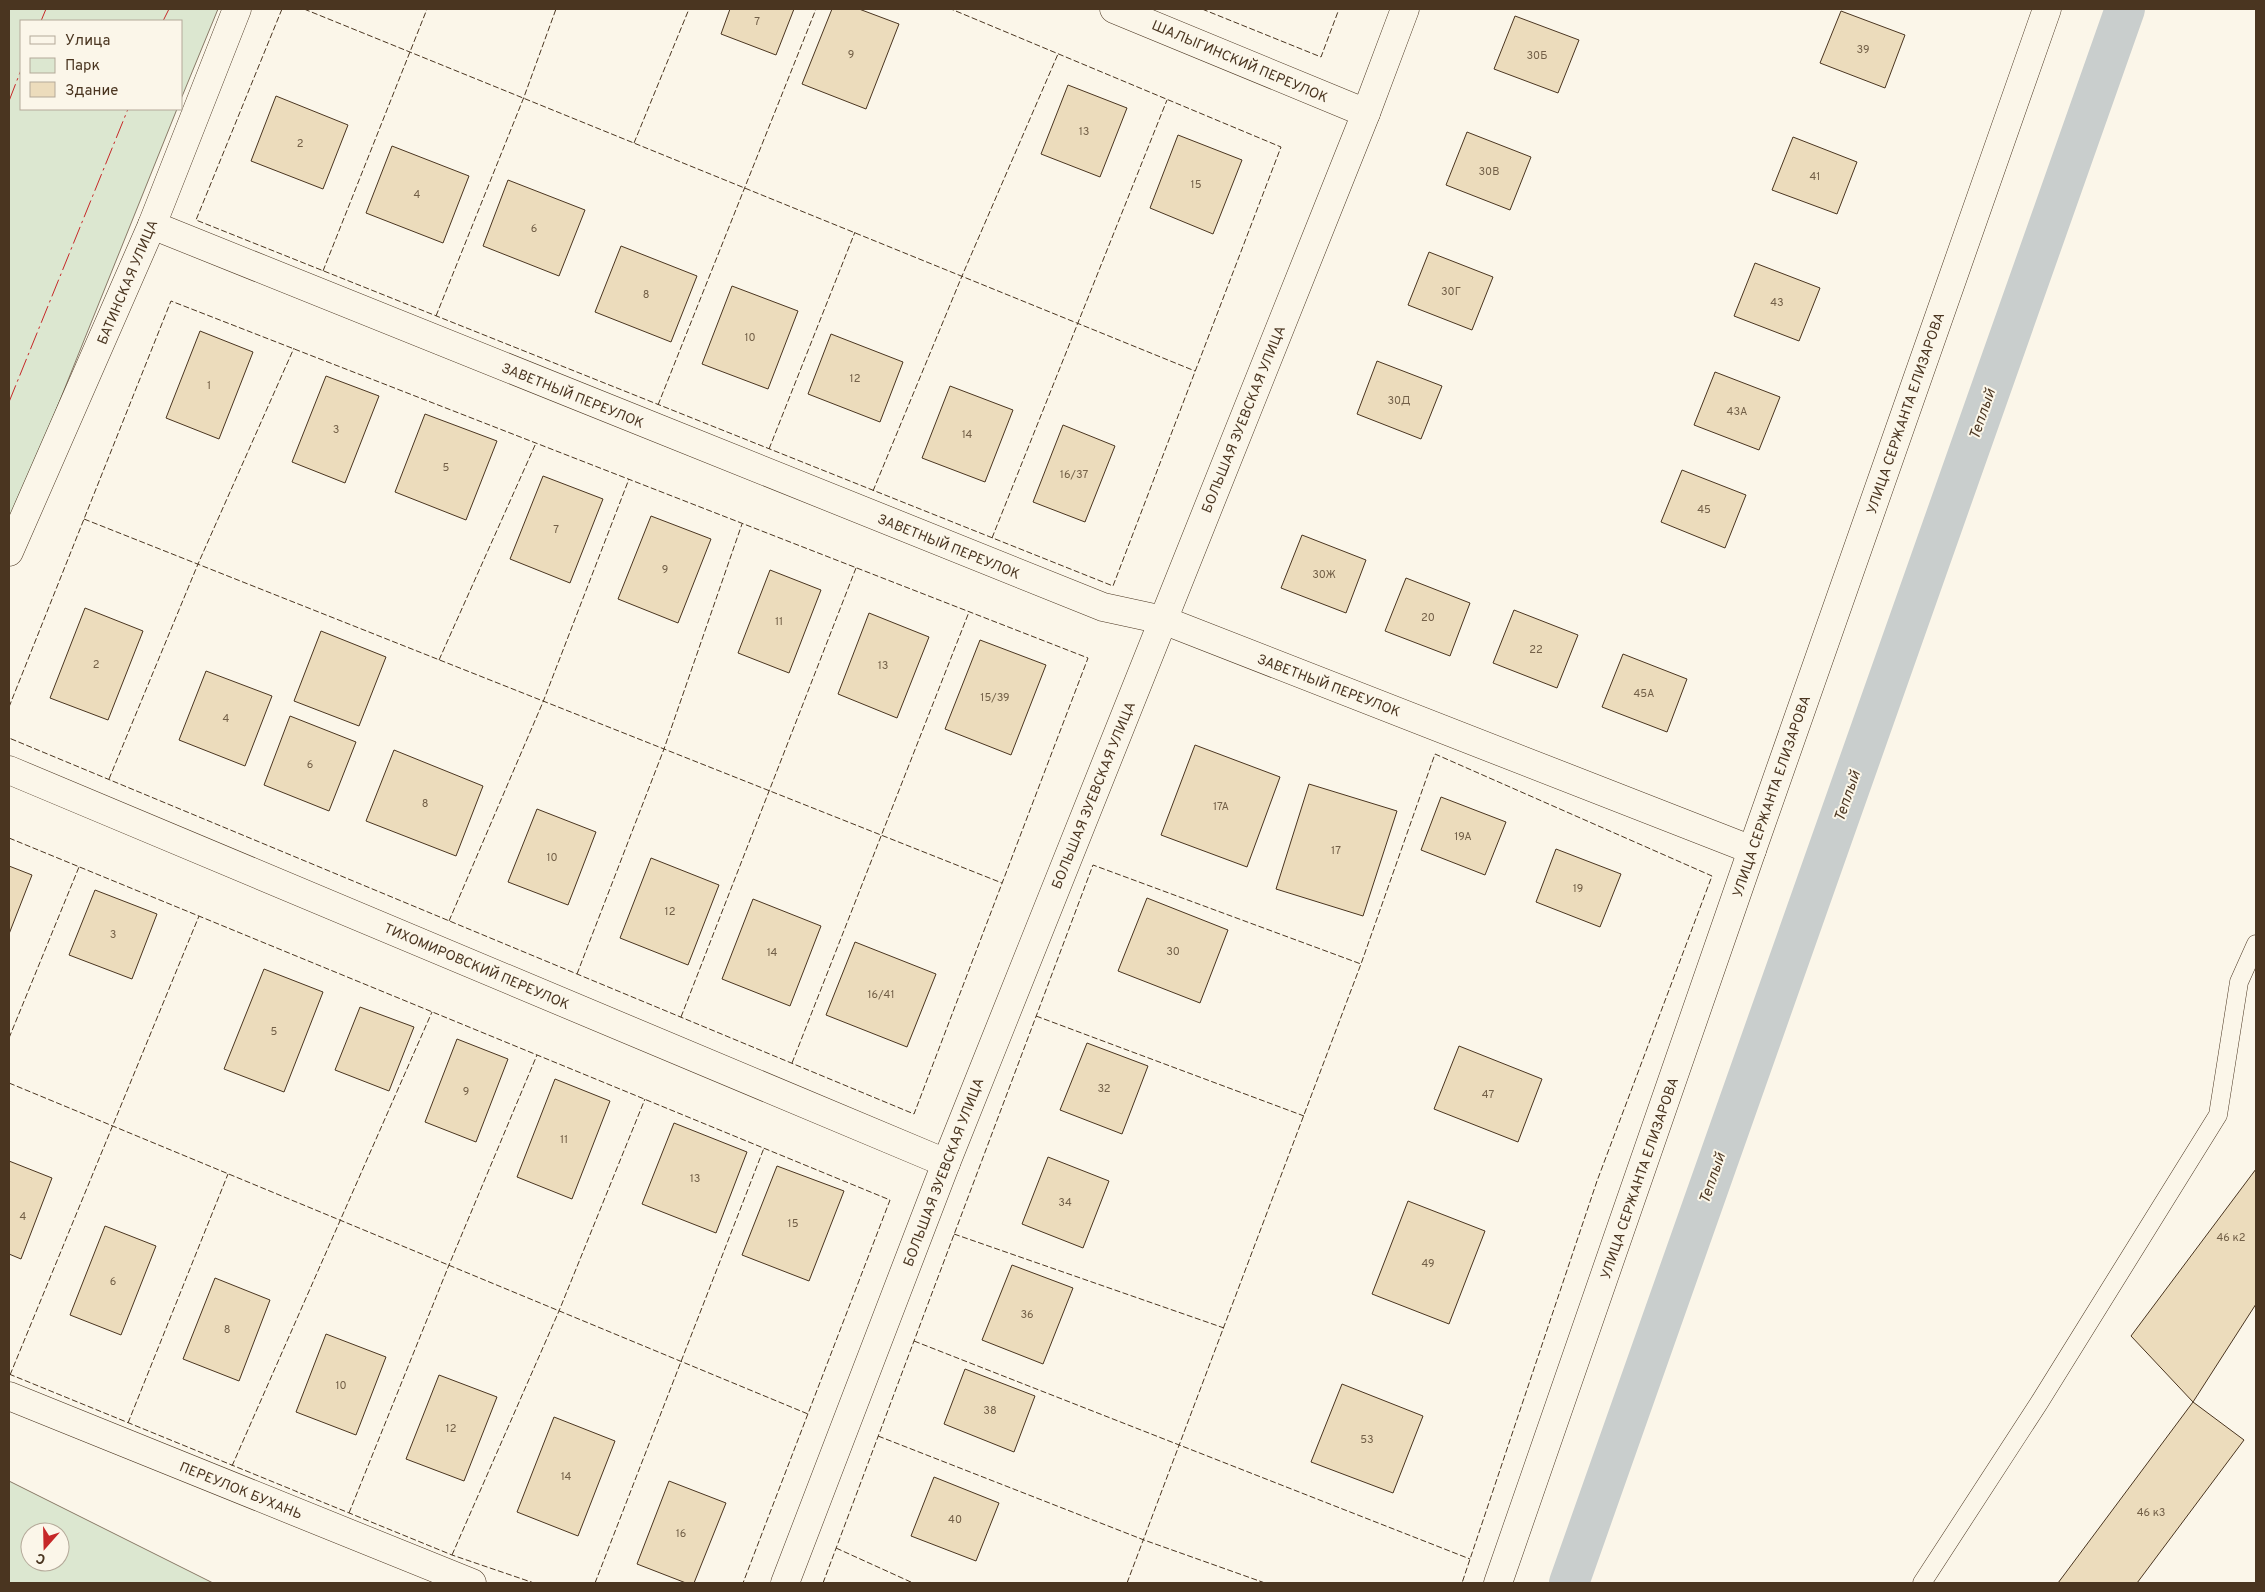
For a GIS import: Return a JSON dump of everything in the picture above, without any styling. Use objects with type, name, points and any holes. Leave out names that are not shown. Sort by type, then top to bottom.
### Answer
[{"type":"street","name":"БАТИНСКАЯ УЛИЦА","points":[[9,552],[152,225],[237,9]]},
{"type":"street","name":"ШАЛЫГИНСКИЙ ПЕРЕУЛОК","points":[[1114,9],[1366,113]]},
{"type":"street","name":"БОЛЬШАЯ ЗУЕВСКАЯ УЛИЦА","points":[[785,1583],[946,1163],[1366,113],[1405,9]]},
{"type":"street","name":"УЛИЦА СЕРЖАНТА ЕЛИЗАРОВА","points":[[1498,1583],[1752,850],[2047,9]]},
{"type":"street","name":"ЗАВЕТНЫЙ ПЕРЕУЛОК","points":[[152,225],[1103,608],[1163,620],[1752,850]]},
{"type":"street","name":"ТИХОМИРОВСКИЙ ПЕРЕУЛОК","points":[[9,770],[946,1163]]},
{"type":"street","name":"ПЕРЕУЛОК БУХАНЬ","points":[[9,1396],[472,1583]]},
{"type":"lane","points":[[1922,1583],[2040,1403],[2218,1115],[2240,982],[2256,944]]},
{"type":"green space","points":[[9,9],[218,9],[182,97],[182,20],[20,20],[20,110],[177,110],[9,527]]},
{"type":"green space","points":[[9,1481],[213,1583],[9,1583]]},
{"type":"building","points":[[730,9],[794,9],[776,55],[721,34]]},
{"type":"building","points":[[832,9],[859,9],[899,24],[866,109],[802,84]]},
{"type":"building","points":[[1841,11],[1905,35],[1885,88],[1820,63]]},
{"type":"building","points":[[1515,16],[1579,40],[1558,93],[1494,69]]},
{"type":"building","points":[[1068,85],[1127,108],[1100,177],[1041,154]]},
{"type":"building","points":[[276,96],[348,125],[323,189],[251,161]]},
{"type":"building","points":[[1467,132],[1531,157],[1510,210],[1446,185]]},
{"type":"building","points":[[1178,135],[1242,160],[1213,234],[1150,208]]},
{"type":"building","points":[[1793,137],[1857,162],[1837,214],[1772,190]]},
{"type":"building","points":[[392,146],[469,176],[443,243],[366,213]]},
{"type":"building","points":[[508,180],[585,210],[559,276],[483,246]]},
{"type":"building","points":[[621,246],[697,276],[671,342],[595,312]]},
{"type":"building","points":[[1429,252],[1493,277],[1472,330],[1408,305]]},
{"type":"building","points":[[1755,263],[1820,288],[1799,341],[1734,316]]},
{"type":"building","points":[[732,286],[798,311],[768,389],[702,364]]},
{"type":"building","points":[[200,331],[253,352],[219,439],[166,418]]},
{"type":"building","points":[[831,334],[903,362],[880,422],[808,394]]},
{"type":"building","points":[[1377,361],[1442,386],[1421,439],[1357,414]]},
{"type":"building","points":[[1715,372],[1780,397],[1759,450],[1694,425]]},
{"type":"building","points":[[326,376],[379,396],[345,483],[292,462]]},
{"type":"building","points":[[950,386],[1013,410],[985,482],[922,458]]},
{"type":"building","points":[[425,414],[497,441],[466,520],[395,492]]},
{"type":"building","points":[[1063,425],[1115,446],[1085,522],[1033,502]]},
{"type":"building","points":[[1682,470],[1746,495],[1725,548],[1661,522]]},
{"type":"building","points":[[543,476],[603,499],[570,583],[510,559]]},
{"type":"building","points":[[651,516],[711,539],[678,623],[618,599]]},
{"type":"building","points":[[1302,535],[1366,560],[1346,613],[1281,588]]},
{"type":"building","points":[[770,570],[821,590],[789,673],[738,653]]},
{"type":"building","points":[[1406,578],[1470,603],[1450,656],[1385,631]]},
{"type":"building","points":[[85,608],[143,631],[108,720],[50,698]]},
{"type":"building","points":[[1514,610],[1578,635],[1557,688],[1493,663]]},
{"type":"building","points":[[869,613],[929,637],[897,718],[838,694]]},
{"type":"building","points":[[321,631],[386,657],[359,726],[294,701]]},
{"type":"building","points":[[980,640],[1046,665],[1011,755],[945,729]]},
{"type":"building","points":[[1623,654],[1687,679],[1667,732],[1602,707]]},
{"type":"building","points":[[206,671],[272,696],[245,766],[179,740]]},
{"type":"building","points":[[290,716],[356,742],[329,811],[264,785]]},
{"type":"building","points":[[1195,745],[1280,777],[1247,867],[1161,835]]},
{"type":"building","points":[[394,750],[483,786],[456,856],[366,821]]},
{"type":"building","points":[[1309,784],[1397,811],[1363,916],[1276,889]]},
{"type":"building","points":[[1441,797],[1506,822],[1485,875],[1421,850]]},
{"type":"building","points":[[537,809],[596,832],[568,905],[508,882]]},
{"type":"building","points":[[1556,849],[1621,874],[1600,927],[1536,902]]},
{"type":"building","points":[[651,858],[719,885],[688,965],[620,938]]},
{"type":"building","points":[[9,866],[32,875],[9,934]]},
{"type":"building","points":[[95,890],[157,914],[132,979],[69,955]]},
{"type":"building","points":[[1147,898],[1228,930],[1200,1003],[1118,971]]},
{"type":"building","points":[[753,899],[821,926],[790,1006],[722,979]]},
{"type":"building","points":[[855,942],[936,974],[907,1047],[826,1015]]},
{"type":"building","points":[[264,969],[323,992],[284,1092],[224,1069]]},
{"type":"building","points":[[360,1007],[414,1027],[389,1091],[335,1070]]},
{"type":"building","points":[[457,1039],[508,1059],[476,1142],[425,1122]]},
{"type":"building","points":[[1087,1043],[1148,1066],[1122,1134],[1060,1110]]},
{"type":"building","points":[[1459,1046],[1542,1079],[1518,1142],[1434,1109]]},
{"type":"building","points":[[555,1079],[610,1101],[572,1199],[517,1177]]},
{"type":"building","points":[[674,1123],[747,1152],[716,1233],[642,1204]]},
{"type":"building","points":[[1048,1157],[1109,1181],[1083,1248],[1022,1224]]},
{"type":"building","points":[[9,1161],[52,1178],[21,1259],[9,1254]]},
{"type":"building","points":[[777,1166],[844,1191],[809,1281],[742,1255]]},
{"type":"building","points":[[2256,1169],[2256,1304],[2193,1402],[2131,1336]]},
{"type":"building","points":[[1408,1201],[1485,1231],[1449,1324],[1372,1294]]},
{"type":"building","points":[[105,1226],[156,1246],[121,1335],[70,1315]]},
{"type":"building","points":[[1012,1265],[1073,1288],[1043,1364],[982,1340]]},
{"type":"building","points":[[215,1278],[270,1300],[239,1381],[183,1359]]},
{"type":"building","points":[[326,1334],[386,1357],[356,1435],[296,1412]]},
{"type":"building","points":[[965,1369],[1035,1396],[1014,1452],[944,1424]]},
{"type":"building","points":[[439,1375],[497,1397],[464,1481],[406,1459]]},
{"type":"building","points":[[1342,1384],[1423,1416],[1393,1493],[1311,1462]]},
{"type":"building","points":[[2193,1402],[2244,1440],[2137,1583],[2058,1583]]},
{"type":"building","points":[[554,1417],[615,1441],[578,1536],[517,1512]]},
{"type":"building","points":[[934,1477],[999,1503],[976,1561],[911,1536]]},
{"type":"building","points":[[669,1481],[726,1503],[694,1583],[686,1583],[637,1564]]},
{"type":"waterway","name":"Теплый","points":[[1569,1583],[2125,9]]},
{"type":"fence","points":[[282,9],[196,220],[1113,586],[1281,147],[951,9]]},
{"type":"fence","points":[[304,9],[1195,371]]},
{"type":"fence","points":[[323,271],[427,9]]},
{"type":"fence","points":[[436,316],[524,97],[556,9]]},
{"type":"fence","points":[[634,143],[689,9]]},
{"type":"fence","points":[[658,405],[816,9]]},
{"type":"fence","points":[[1202,9],[1321,57],[1339,9]]},
{"type":"fence","points":[[873,491],[962,276],[1058,54]]},
{"type":"fence","points":[[992,538],[1167,100]]},
{"type":"fence","points":[[769,449],[855,232]]},
{"type":"fence","points":[[9,707],[171,301],[1088,658],[914,1114],[9,738]]},
{"type":"fence","points":[[109,779],[198,564],[294,348]]},
{"type":"fence","points":[[439,660],[536,443]]},
{"type":"fence","points":[[449,921],[543,702],[629,479]]},
{"type":"fence","points":[[84,519],[1002,883]]},
{"type":"fence","points":[[577,974],[664,749],[742,524]]},
{"type":"fence","points":[[681,1017],[856,568]]},
{"type":"fence","points":[[792,1063],[969,612]]},
{"type":"fence","points":[[1127,1583],[1361,964],[1435,754],[1712,876],[1597,1181],[1462,1583]]},
{"type":"fence","points":[[9,838],[890,1200],[743,1583]]},
{"type":"fence","points":[[823,1583],[1093,865],[1361,964]]},
{"type":"fence","points":[[9,1038],[79,867]]},
{"type":"fence","points":[[10,1375],[199,916]]},
{"type":"fence","points":[[232,1466],[432,1012]]},
{"type":"fence","points":[[1036,1016],[1304,1116]]},
{"type":"fence","points":[[349,1513],[449,1265],[537,1055]]},
{"type":"fence","points":[[9,1083],[808,1414]]},
{"type":"fence","points":[[452,1555],[559,1311],[645,1099]]},
{"type":"fence","points":[[595,1583],[764,1148]]},
{"type":"fence","points":[[128,1423],[228,1174]]},
{"type":"fence","points":[[954,1234],[1224,1328]]},
{"type":"fence","points":[[914,1341],[1470,1559]]},
{"type":"fence","points":[[9,1374],[452,1555],[534,1583]]},
{"type":"fence","points":[[878,1436],[1144,1540],[1265,1583]]},
{"type":"fence","points":[[836,1548],[913,1583]]},
{"type":"power","points":[[41,20],[46,9]]},
{"type":"power","points":[[164,20],[169,9]]},
{"type":"power","points":[[9,101],[20,73]]},
{"type":"power","points":[[9,402],[128,110]]}]
